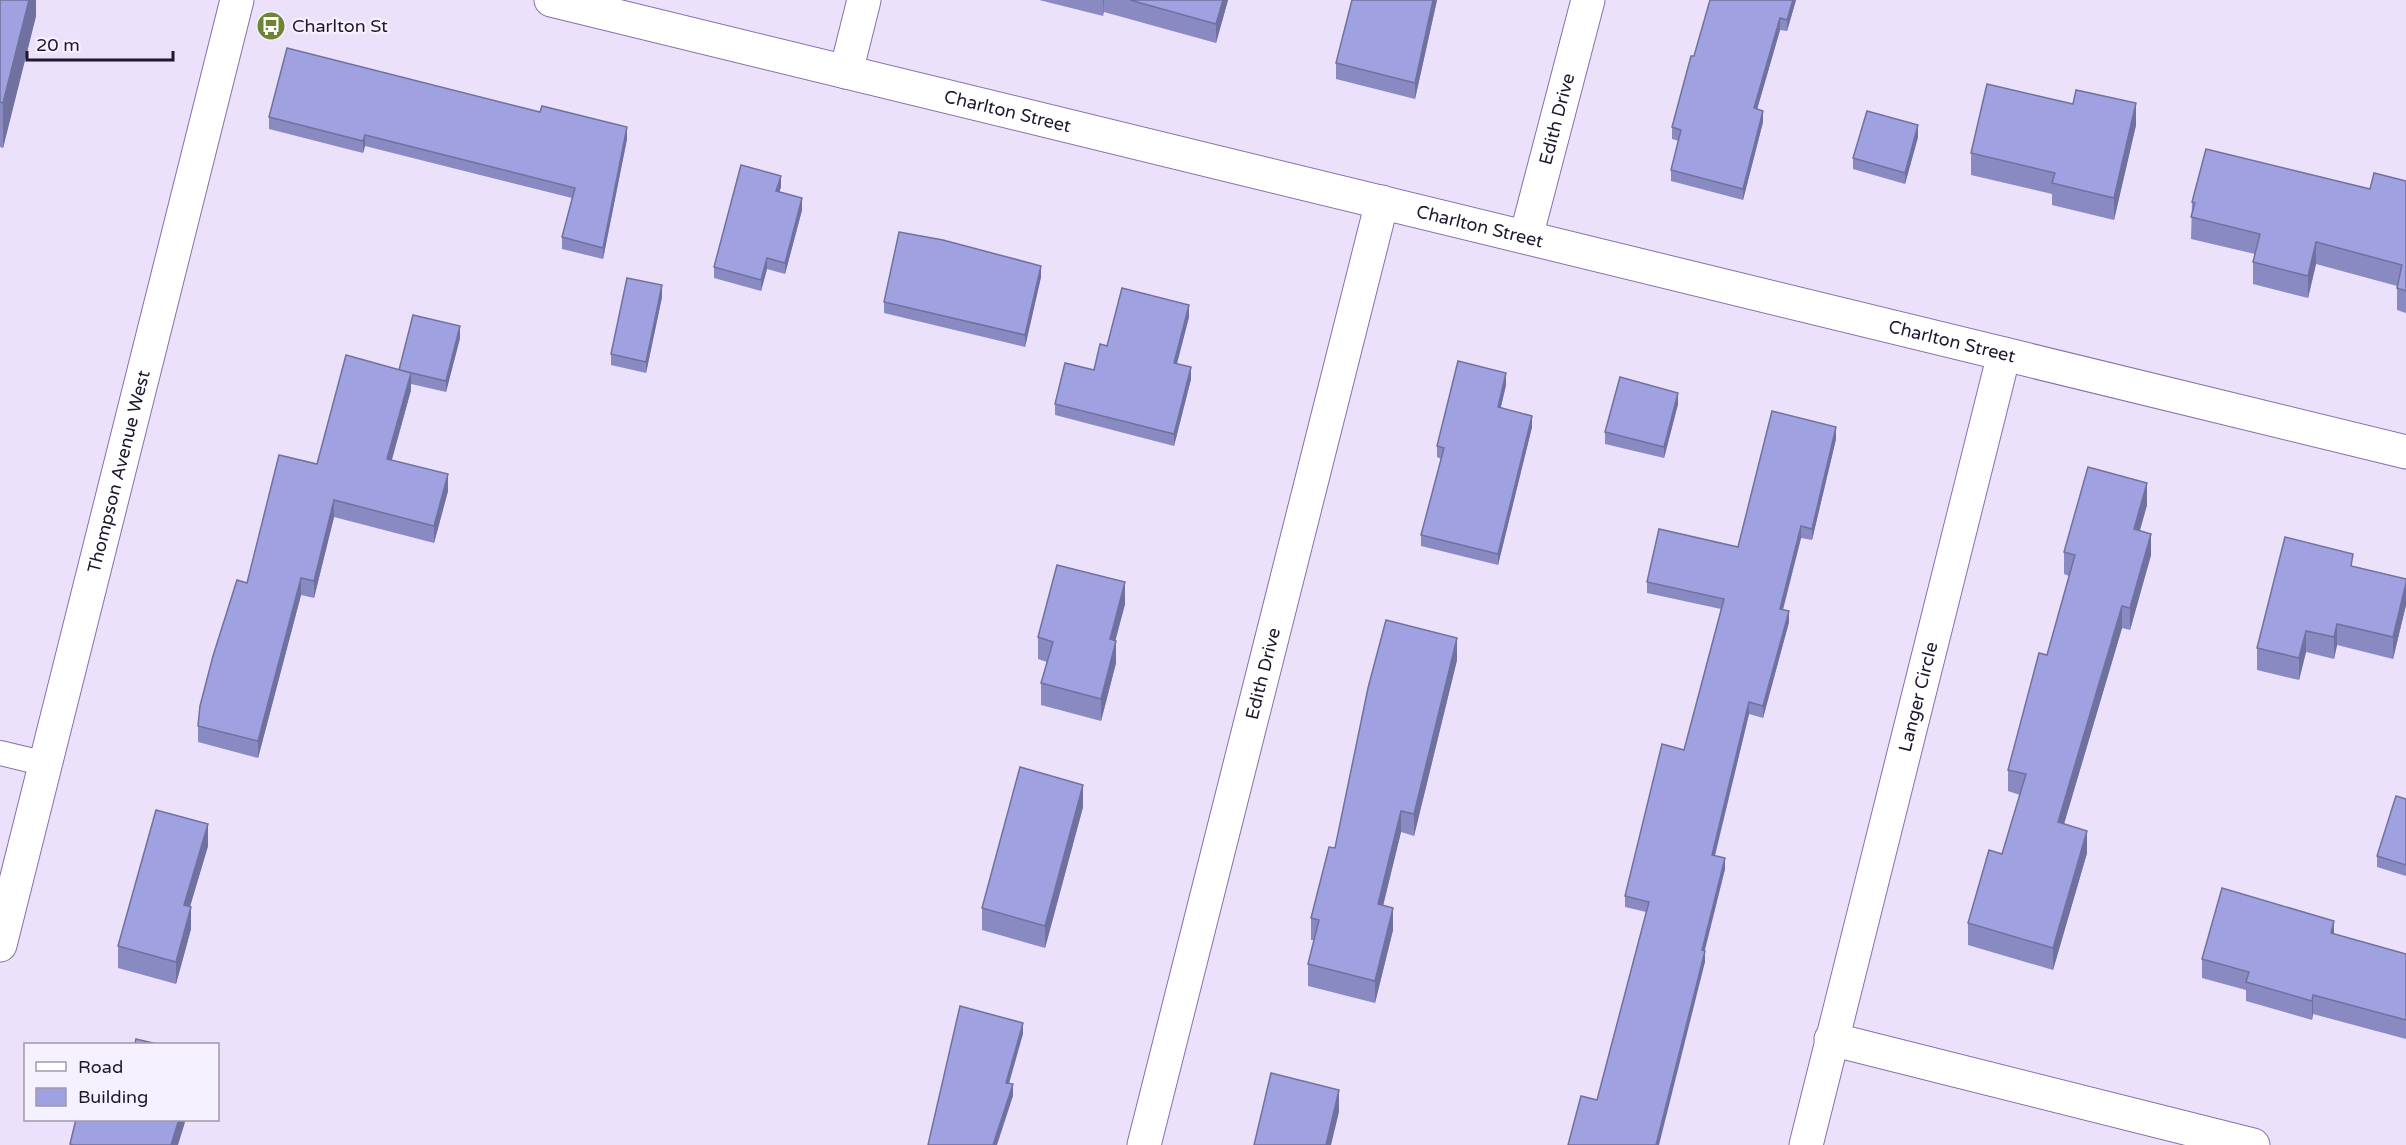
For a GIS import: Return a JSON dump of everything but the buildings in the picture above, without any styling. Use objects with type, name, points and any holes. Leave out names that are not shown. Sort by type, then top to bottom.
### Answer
[{"type":"street","name":"Thompson Avenue West","points":[[0,945],[237,0]]},
{"type":"street","name":"Charlton Street","points":[[551,0],[2406,453]]},
{"type":"street","points":[[846,72],[864,0]]},
{"type":"street","name":"Edith Drive","points":[[1526,237],[1588,0]]},
{"type":"street","name":"Edith Drive","points":[[1144,1145],[1382,202]]},
{"type":"street","name":"Langer Circle","points":[[1806,1145],[2004,354]]},
{"type":"street","points":[[1831,1039],[2253,1145]]},
{"type":"lane","points":[[0,753],[45,764]]},
{"type":"place","name":"Charlton St","points":[[271,26]]}]
